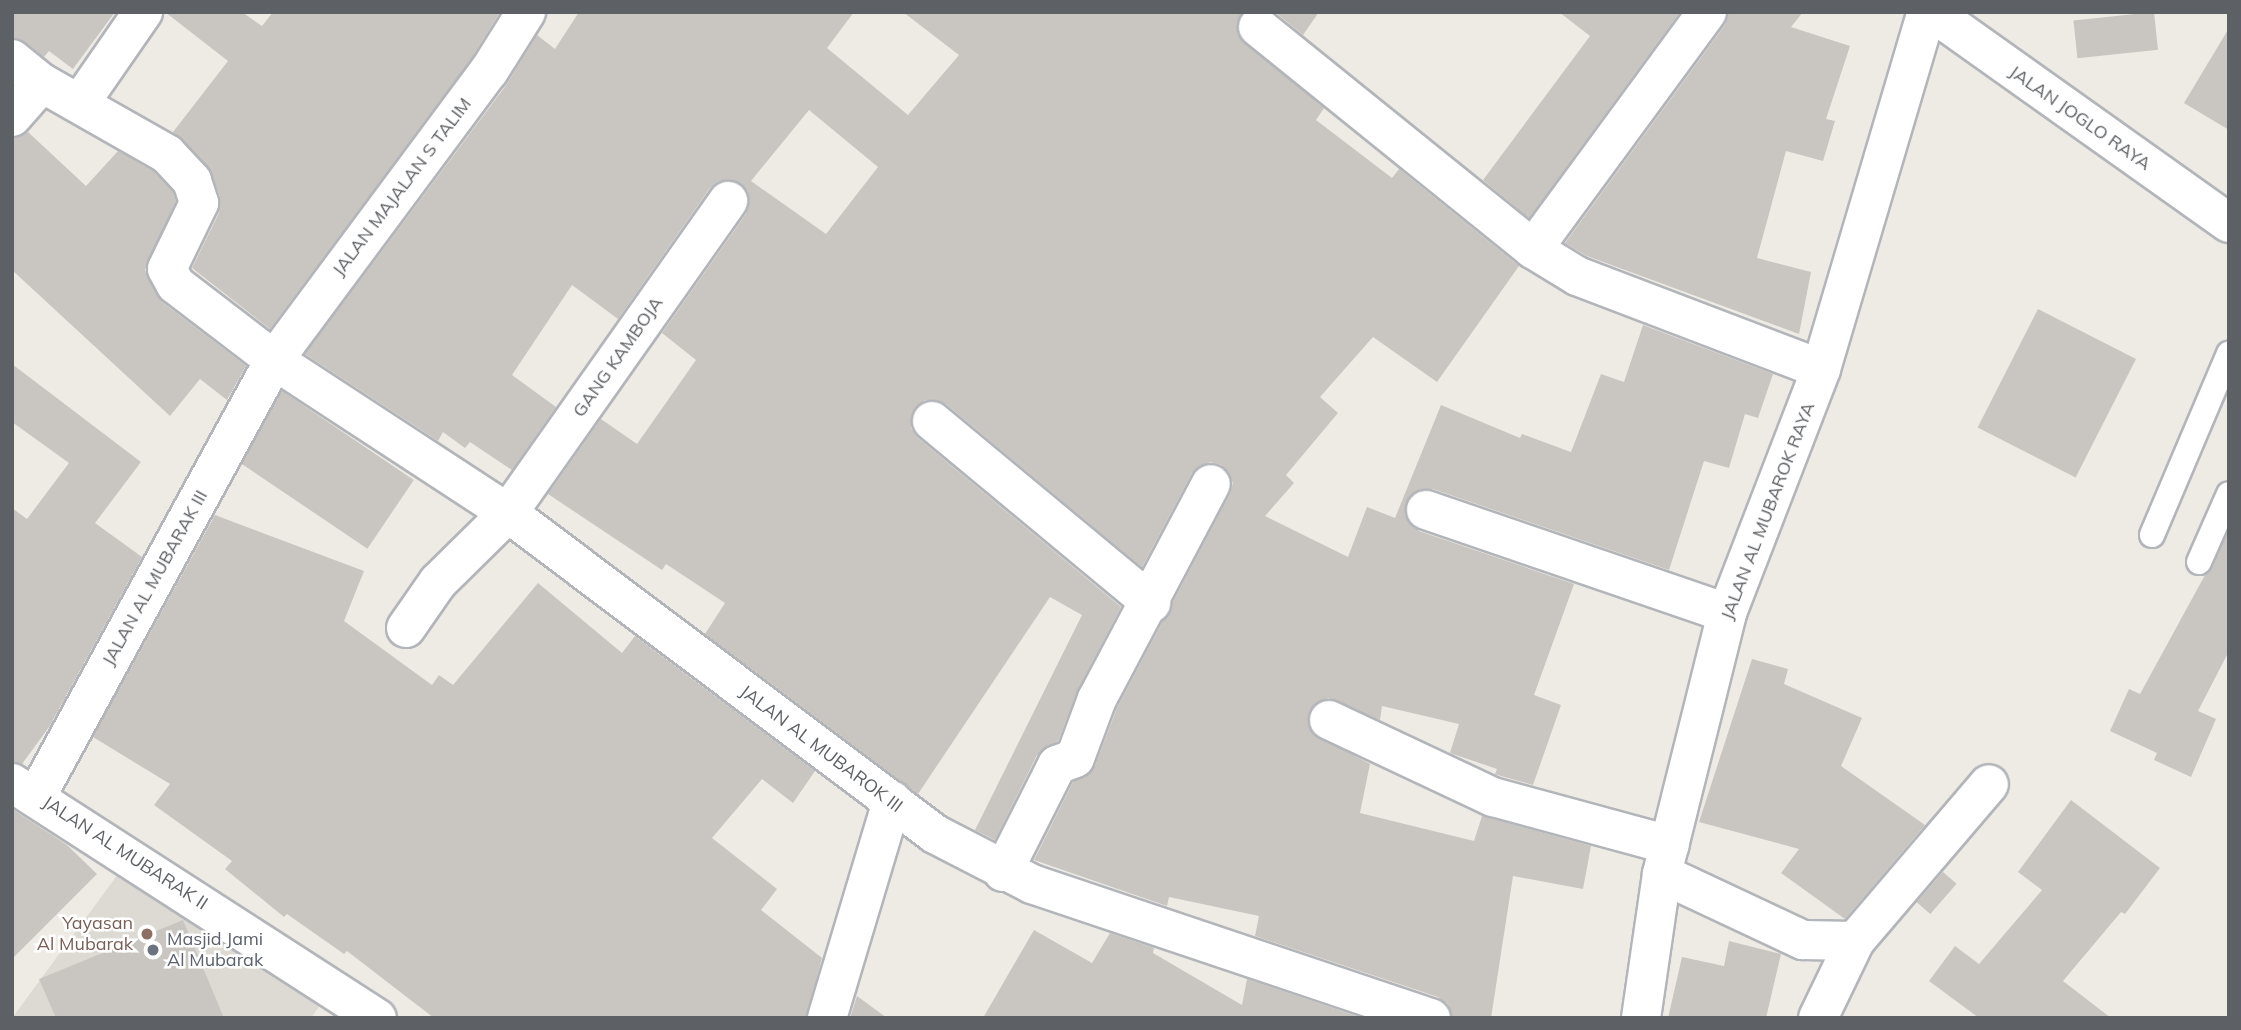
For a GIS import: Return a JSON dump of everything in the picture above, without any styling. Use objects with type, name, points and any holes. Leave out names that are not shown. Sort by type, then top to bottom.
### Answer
[{"type":"street","points":[[12,59],[42,83],[80,103],[143,12]]},
{"type":"street","name":"JALAN MAJALAN S TALIM","points":[[274,360],[489,71],[526,12]]},
{"type":"street","points":[[1533,249],[1707,12]]},
{"type":"street","name":"JALAN JOGLO RAYA","points":[[1929,12],[2229,223]]},
{"type":"street","name":"JALAN AL MUBAROK RAYA","points":[[1641,1018],[1666,859],[1727,612],[1821,369],[1929,12]]},
{"type":"street","points":[[1258,27],[1533,249],[1577,276],[1821,369]]},
{"type":"street","points":[[12,117],[42,83]]},
{"type":"street","name":"JALAN AL MUBAROK III","points":[[80,103],[167,154],[192,181],[199,203],[167,269],[176,285],[274,360],[508,513],[935,834],[1003,872],[1431,1018]]},
{"type":"street","name":"GANG KAMBOJA","points":[[406,628],[438,582],[508,513],[728,201]]},
{"type":"street","name":"JALAN AL MUBARAK III","points":[[24,790],[274,360]]},
{"type":"street","points":[[932,421],[1151,603]]},
{"type":"street","points":[[1003,872],[1057,765],[1075,758],[1097,699],[1151,603],[1211,484]]},
{"type":"street","points":[[1426,510],[1727,612]]},
{"type":"street","points":[[1329,720],[1493,797],[1666,859],[1803,940],[1855,941]]},
{"type":"street","points":[[1818,1018],[1855,941],[1989,784]]},
{"type":"street","name":"JALAN AL MUBARAK II","points":[[24,790],[377,1018]]},
{"type":"street","points":[[827,1018],[892,801]]},
{"type":"lane","points":[[2152,535],[2229,354]]},
{"type":"lane","points":[[2199,562],[2229,494]]},
{"type":"shaded area","name":"Yayasan Al Mubarak","points":[[127,862],[319,1007],[311,1018],[12,1018]]},
{"type":"building","points":[[12,12],[115,12],[73,69],[49,51],[44,57],[12,38]]},
{"type":"building","points":[[165,12],[242,12],[262,26],[273,12],[500,12],[471,59],[270,329],[192,268],[219,213],[220,196],[208,167],[173,132],[228,61]]},
{"type":"building","points":[[579,12],[854,12],[827,48],[908,115],[959,55],[903,12],[1242,12],[1237,23],[1238,35],[1324,108],[1316,120],[1392,178],[1399,169],[1519,266],[1437,382],[1373,337],[1320,397],[1338,413],[1286,475],[1294,483],[1265,516],[1348,557],[1367,507],[1395,518],[1441,405],[1520,438],[1522,434],[1571,452],[1601,374],[1624,382],[1643,325],[1773,374],[1758,418],[1745,414],[1729,468],[1704,461],[1669,570],[1433,489],[1421,489],[1406,502],[1405,515],[1419,531],[1574,584],[1534,695],[1561,705],[1533,785],[1495,774],[1497,769],[1450,753],[1459,724],[1382,706],[1380,720],[1328,698],[1309,711],[1312,733],[1370,764],[1360,813],[1474,841],[1482,816],[1591,846],[1583,889],[1513,876],[1491,1018],[1452,1018],[1448,1004],[1438,997],[1255,936],[1259,916],[1169,897],[1167,906],[1034,860],[1073,782],[1095,766],[1117,708],[1230,494],[1233,483],[1222,465],[1210,462],[1192,473],[1142,567],[946,404],[925,400],[915,408],[911,428],[918,438],[1121,607],[1078,689],[1058,741],[1037,755],[995,840],[975,830],[1082,615],[1050,597],[918,794],[705,634],[725,603],[666,564],[662,570],[548,494],[601,419],[637,444],[696,360],[662,333],[746,214],[748,192],[740,183],[719,181],[710,188],[618,319],[572,285],[512,375],[556,407],[512,470],[470,442],[465,448],[443,432],[438,441],[305,354],[507,84],[537,35],[555,49]],"holes":[[[809,110],[878,167],[826,234],[751,181]]]},
{"type":"building","points":[[1275,12],[1319,12],[1303,35]]},
{"type":"building","points":[[1559,12],[1680,12],[1529,218],[1483,180],[1590,36]]},
{"type":"building","points":[[1729,12],[1803,12],[1791,27],[1850,46],[1826,119],[1835,121],[1823,161],[1786,151],[1757,258],[1811,272],[1799,334],[1587,256],[1565,243],[1725,25]]},
{"type":"building","points":[[2154,12],[2158,50],[2077,58],[2073,20]]},
{"type":"building","points":[[2229,28],[2229,130],[2184,103]]},
{"type":"building","points":[[28,132],[86,186],[118,151],[153,171],[173,192],[176,201],[145,270],[162,302],[246,366],[227,400],[200,379],[170,416],[12,270],[12,138]]},
{"type":"building","points":[[2038,309],[2136,359],[2076,477],[1978,428]]},
{"type":"building","points":[[12,364],[141,462],[95,523],[142,557],[49,727],[22,764],[12,761],[12,508],[27,519],[69,463],[12,422]]},
{"type":"building","points":[[282,391],[414,480],[367,549],[236,460]]},
{"type":"building","points":[[215,515],[364,571],[344,621],[432,685],[439,675],[453,685],[538,583],[622,653],[635,636],[815,771],[793,803],[762,779],[712,838],[777,889],[761,910],[822,958],[806,1018],[434,1018],[347,951],[344,954],[287,914],[284,917],[225,869],[232,861],[154,805],[170,784],[93,737]]},
{"type":"building","points":[[2229,531],[2229,651],[2198,711],[2216,719],[2191,777],[2154,760],[2157,753],[2110,731],[2129,689],[2140,694]]},
{"type":"building","points":[[1752,659],[1788,669],[1784,684],[1862,718],[1841,766],[1925,825],[1845,919],[1781,873],[1799,849],[1699,822]]},
{"type":"building","points":[[2071,800],[2160,868],[2125,914],[2121,912],[2063,981],[2111,1018],[1979,1018],[1929,981],[1955,946],[1979,964],[2042,890],[2018,872]]},
{"type":"building","points":[[12,809],[67,845],[97,874],[12,959]]},
{"type":"building","points":[[1943,872],[1957,884],[1930,914],[1917,902]]},
{"type":"building","name":"Masjid Jami Al Mubarak","points":[[183,920],[224,1018],[56,1018],[39,979]]},
{"type":"building","points":[[1034,930],[1092,963],[1110,933],[1154,948],[1153,953],[1242,1005],[1247,979],[1362,1018],[983,1018]]},
{"type":"building","points":[[1729,941],[1781,954],[1766,1018],[1668,1018],[1682,957],[1724,966]]},
{"type":"building","points":[[857,996],[887,1018],[850,1018]]},
{"type":"place","name":"Yayasan Al Mubarak","points":[[147,934]]},
{"type":"place","name":"Masjid Jami Al Mubarak","points":[[153,950]]}]
